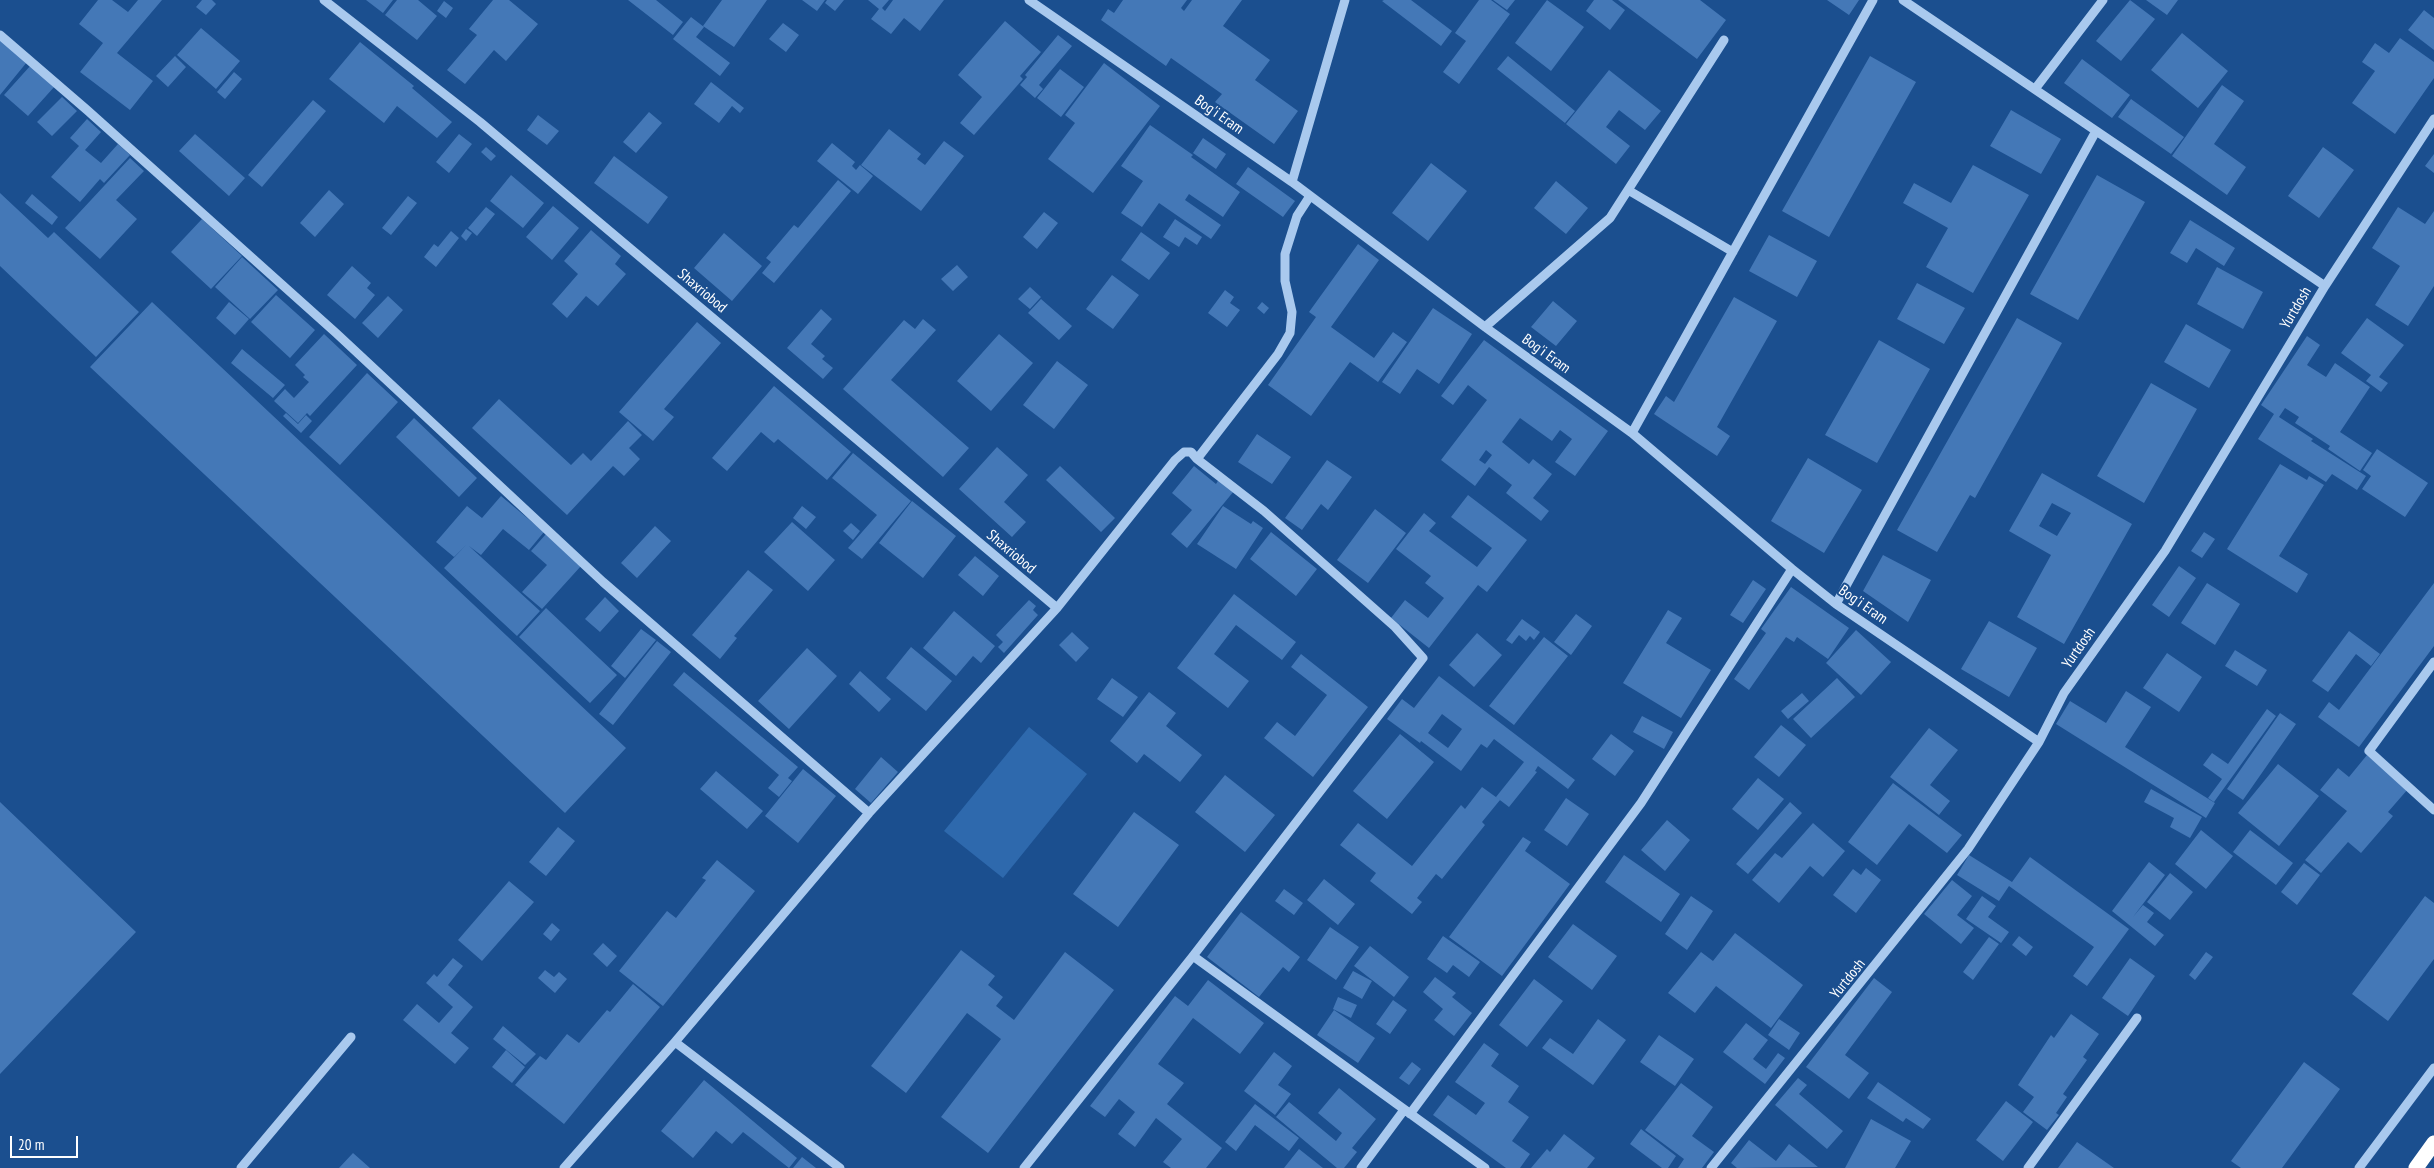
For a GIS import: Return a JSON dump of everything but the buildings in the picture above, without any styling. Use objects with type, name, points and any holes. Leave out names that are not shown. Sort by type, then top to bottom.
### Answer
[{"type":"highway","points":[[2416,1168],[2434,1143]]},
{"type":"street","name":"Shaxriobod","points":[[324,0],[480,122],[1057,608]]},
{"type":"street","name":"Bog'i Eram","points":[[1029,0],[1292,182],[1485,327],[1632,432],[1792,569],[1836,604],[2038,742]]},
{"type":"street","points":[[1292,182],[1345,0]]},
{"type":"street","points":[[1632,432],[1873,0]]},
{"type":"street","points":[[1903,0],[2325,286]]},
{"type":"street","points":[[2035,89],[2103,0]]},
{"type":"street","points":[[0,35],[87,110],[328,327],[603,582],[870,813]]},
{"type":"street","points":[[1485,327],[1610,218],[1724,40]]},
{"type":"street","name":"Yurtdosh","points":[[1711,1168],[1968,849],[2038,742],[2064,693],[2165,551],[2325,286],[2434,119]]},
{"type":"street","points":[[1836,604],[2096,131]]},
{"type":"street","points":[[1628,190],[1733,252]]},
{"type":"street","points":[[1197,458],[1278,354],[1290,333],[1292,312],[1285,281],[1285,254],[1297,216],[1310,196]]},
{"type":"street","points":[[564,1168],[675,1042],[870,813],[1057,608],[1175,460],[1184,452],[1191,452],[1264,511],[1395,627],[1424,658],[1193,956],[1024,1168]]},
{"type":"street","points":[[1361,1168],[1407,1112],[1641,802],[1792,569]]},
{"type":"street","points":[[2434,662],[2369,751],[2434,810]]},
{"type":"street","points":[[1193,956],[1485,1168]]},
{"type":"street","points":[[2028,1168],[2138,1018]]},
{"type":"street","points":[[241,1168],[351,1037]]},
{"type":"street","points":[[675,1042],[840,1168]]},
{"type":"street","points":[[2359,1168],[2434,1068]]},
{"type":"shaded area","points":[[1029,727],[1087,774],[1003,878],[944,831]]}]
